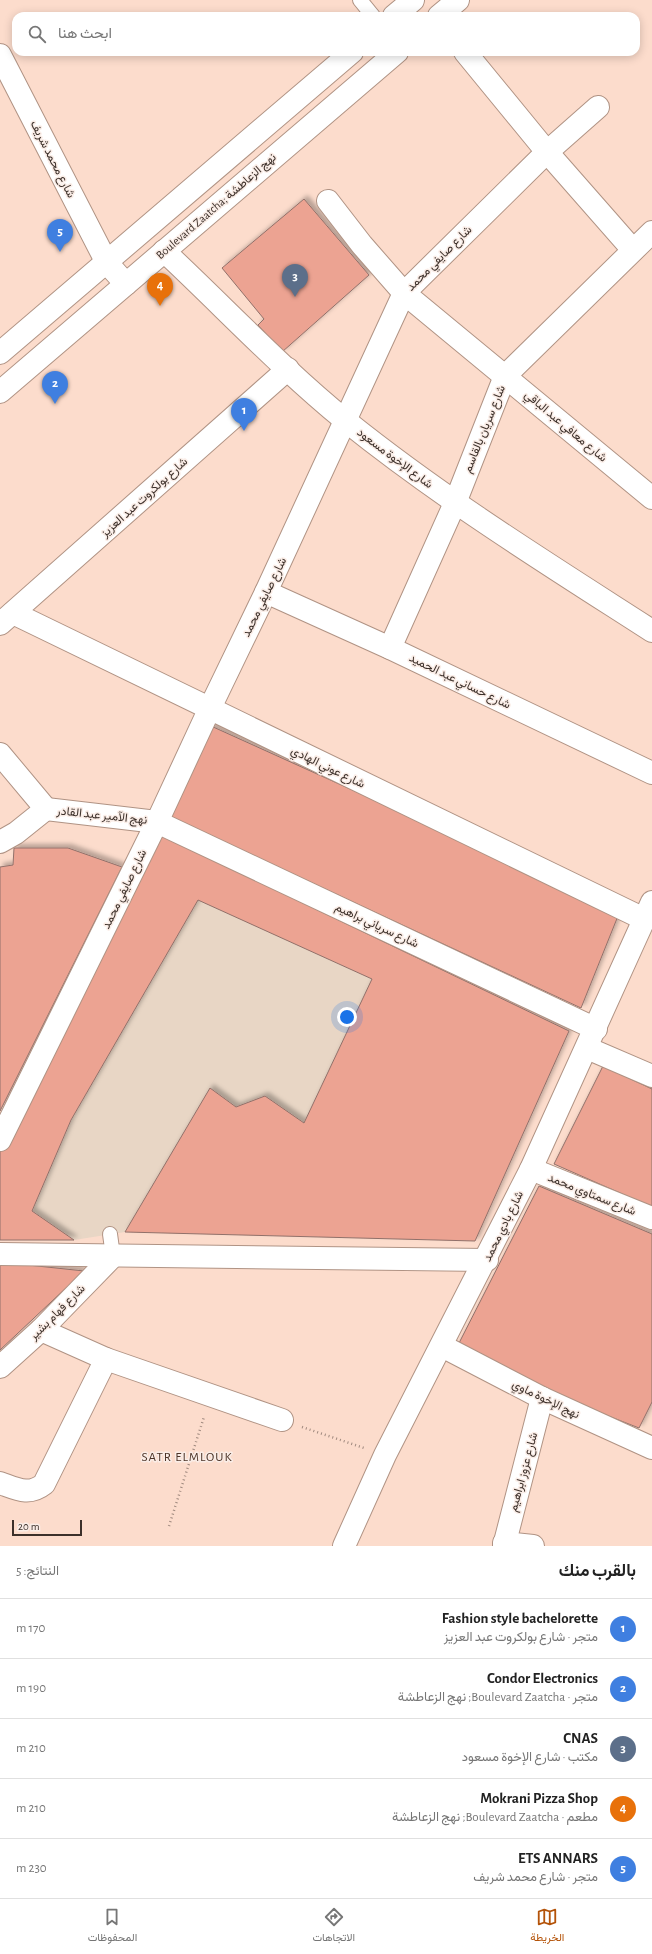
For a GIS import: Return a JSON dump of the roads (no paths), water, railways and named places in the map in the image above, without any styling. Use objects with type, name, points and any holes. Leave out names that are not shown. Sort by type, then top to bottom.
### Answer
[{"type":"street","points":[[399,12],[413,0]]},
{"type":"street","points":[[444,12],[458,0]]},
{"type":"street","name":"شارع محمد شريف","points":[[0,55],[107,263],[126,284]]},
{"type":"street","points":[[0,353],[347,56]]},
{"type":"street","name":"Boulevard Zaatcha; نهج الزعاطشة","points":[[0,392],[392,56]]},
{"type":"street","points":[[468,56],[546,152],[633,250]]},
{"type":"street","name":"شارع صايفي محمد","points":[[0,1140],[158,822],[209,710],[346,421],[404,293],[546,152],[598,107]]},
{"type":"street","name":"شارع معافي عبد الباقي","points":[[328,202],[362,245],[404,293],[652,498]]},
{"type":"street","name":"شارع سريان بالقاسم","points":[[390,648],[455,503],[505,376],[652,232]]},
{"type":"street","name":"شارع الإخوة مسعود","points":[[164,251],[288,370],[346,421],[455,503],[652,631]]},
{"type":"street","name":"شارع بولكروت عبد العزيز","points":[[6,619],[288,370]]},
{"type":"street","name":"شارع حساني عبد الحميد","points":[[266,592],[390,648],[652,773]]},
{"type":"street","name":"شارع عوني الهادي","points":[[6,619],[209,710],[649,913]]},
{"type":"street","points":[[0,754],[46,809],[16,833],[0,842]]},
{"type":"street","name":"نهج الآمير عبد القادر","points":[[46,809],[158,822]]},
{"type":"street","name":"شارع سرياني براهيم","points":[[158,822],[592,1038],[652,1076]]},
{"type":"street","name":"شارع بادي محمد","points":[[344,1546],[385,1456],[531,1169],[649,913]]},
{"type":"street","name":"شارع سمتاوي محمد","points":[[531,1169],[652,1218]]},
{"type":"street","points":[[0,1254],[486,1260]]},
{"type":"street","name":"شارع فهام بشير","points":[[0,1367],[41,1330],[113,1256]]},
{"type":"street","points":[[41,1330],[106,1359],[282,1420]]},
{"type":"street","name":"نهج الإخوة ماوي","points":[[442,1346],[542,1398],[649,1440]]},
{"type":"street","points":[[0,1483],[20,1490],[30,1491],[37,1490],[44,1484],[106,1359]]},
{"type":"street","name":"شارع عزوز ابراهيم","points":[[504,1544],[542,1398]]},
{"type":"street","points":[[504,1544],[533,1546]]},
{"type":"lane","points":[[360,0],[370,12]]},
{"type":"lane","points":[[110,1234],[113,1256]]},
{"type":"place","name":"ETS ANNARS","points":[[60,252]]},
{"type":"place","name":"CNAS","points":[[295,297]]},
{"type":"place","name":"Mokrani Pizza Shop","points":[[160,306]]},
{"type":"place","name":"Condor Electronics","points":[[55,404]]},
{"type":"place","name":"Fashion style bachelorette","points":[[244,431]]},
{"type":"district","name":"SATR ELMLOUK","points":[[187,1457]]}]
